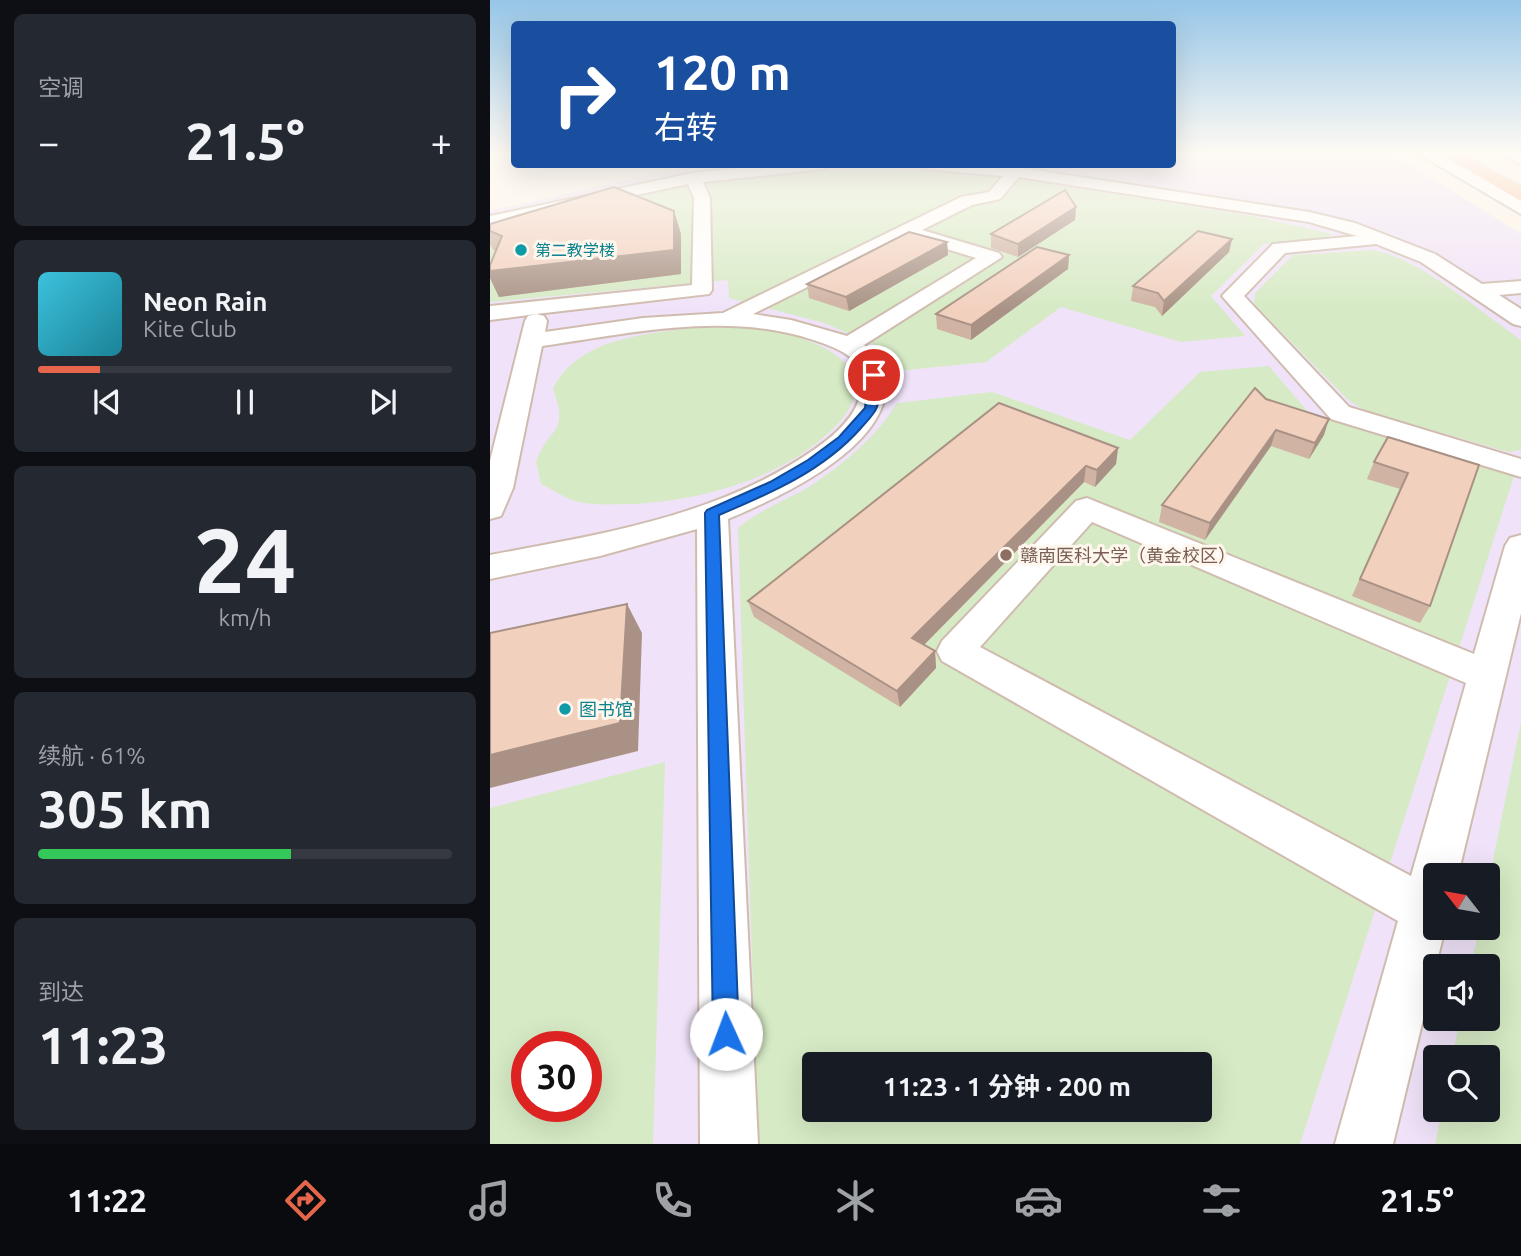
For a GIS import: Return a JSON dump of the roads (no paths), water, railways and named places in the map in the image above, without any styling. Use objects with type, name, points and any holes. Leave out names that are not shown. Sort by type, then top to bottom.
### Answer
[{"type":"street","points":[[490,221],[568,204]]},
{"type":"street","points":[[700,318],[702,204]]},
{"type":"street","points":[[731,317],[960,204]]},
{"type":"street","points":[[1227,204],[1309,217],[1386,240],[1428,258],[1521,319]]},
{"type":"street","points":[[848,345],[992,257],[906,231]]},
{"type":"street","points":[[1386,240],[1280,248],[1232,296],[1340,413],[1521,468]]},
{"type":"street","points":[[1478,291],[1521,287]]},
{"type":"street","points":[[490,313],[702,290]]},
{"type":"street","points":[[490,509],[498,488],[539,307]]},
{"type":"street","points":[[490,567],[581,549],[712,513],[775,485],[813,463],[843,440],[871,409],[875,390],[874,375],[868,361],[848,345],[787,324],[731,317],[700,318],[531,341]]},
{"type":"street","points":[[1423,908],[955,651],[1087,508],[1487,675]]},
{"type":"street","points":[[712,513],[729,1144]]},
{"type":"street","points":[[1437,863],[1521,547]]},
{"type":"street","points":[[1364,1144],[1423,917]]},
{"type":"place","name":"第二教学楼","points":[[521,250]]},
{"type":"place","name":"赣南医科大学（黄金校区）","points":[[1006,555]]},
{"type":"place","name":"图书馆","points":[[565,709]]}]
